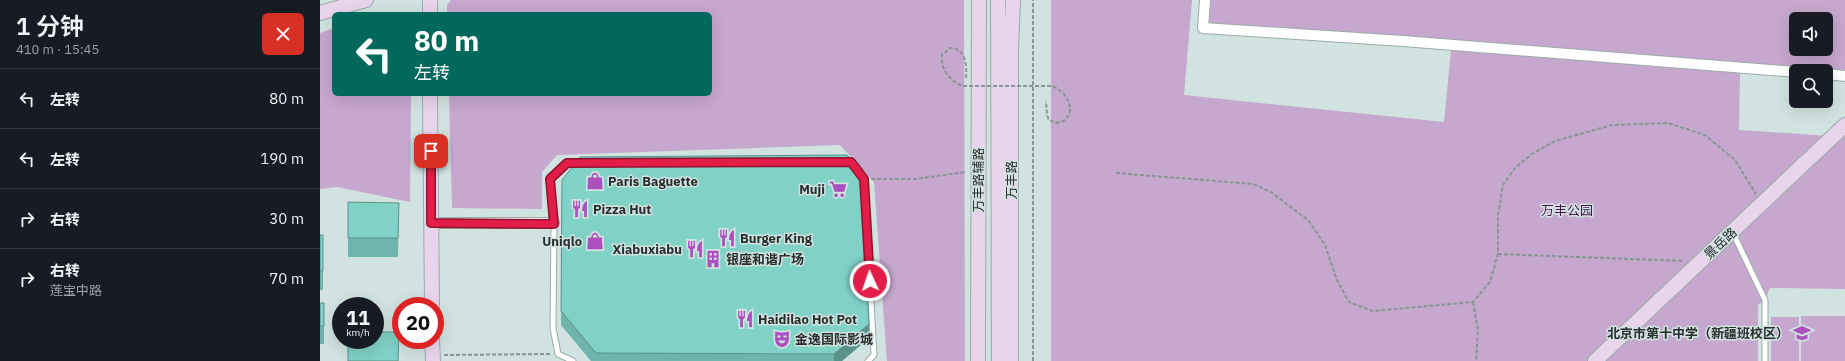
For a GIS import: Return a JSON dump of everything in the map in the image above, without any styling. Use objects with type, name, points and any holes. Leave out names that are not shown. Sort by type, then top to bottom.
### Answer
[{"type":"street","points":[[320,13],[366,0]]},
{"type":"street","points":[[430,0],[430,12]]},
{"type":"street","name":"万丰路辅路","points":[[978,361],[979,0]]},
{"type":"street","name":"万丰路","points":[[998,0],[998,361]]},
{"type":"street","name":"万丰路","points":[[1011,361],[1011,49],[1013,0]]},
{"type":"street","points":[[1205,0],[1203,28],[1403,41],[1789,71]]},
{"type":"street","points":[[1833,75],[1845,76]]},
{"type":"street","points":[[430,96],[432,297]]},
{"type":"street","name":"景岳路","points":[[1595,361],[1845,126]]},
{"type":"street","points":[[431,223],[554,224]]},
{"type":"lane","points":[[573,361],[558,354],[553,328],[554,224],[550,179],[567,163],[590,162]]},
{"type":"lane","points":[[855,168],[864,179],[874,355],[868,361]]},
{"type":"lane","points":[[1732,232],[1765,300],[1765,361]]},
{"type":"path","name":"万丰路","points":[[1033,0],[1033,361]]},
{"type":"path","points":[[966,78],[967,65],[962,52],[956,48],[950,48],[942,55],[942,64],[946,75],[954,82],[962,86],[1051,86],[1058,88],[1063,92],[1071,105],[1067,118],[1057,123],[1049,120],[1046,101]]},
{"type":"path","points":[[1116,173],[1253,184],[1271,192],[1308,220],[1325,245],[1337,280],[1349,302],[1373,311],[1474,302],[1490,282],[1498,254],[1498,215],[1503,185],[1515,168],[1532,154],[1555,141],[1612,125],[1668,123],[1705,135],[1735,160],[1762,203]]},
{"type":"path","points":[[864,179],[915,179],[966,172]]},
{"type":"path","points":[[1498,254],[1701,261]]},
{"type":"path","points":[[1474,302],[1478,329],[1476,361]]},
{"type":"path","points":[[433,358],[558,354]]},
{"type":"green space","points":[[451,0],[964,0],[965,361],[887,361],[874,182],[840,145],[557,155],[542,172],[542,209],[452,208],[449,96],[712,96],[712,12],[447,12],[447,5]]},
{"type":"green space","name":"万丰公园","points":[[1051,0],[1192,0],[1184,95],[1444,122],[1451,50],[1740,71],[1739,130],[1845,137],[1845,289],[1770,288],[1765,300],[1758,305],[1758,361],[1051,361]]},
{"type":"green space","points":[[1211,0],[1845,0],[1845,70],[1833,69],[1833,64],[1789,64],[1789,66],[1209,23]]},
{"type":"green space","points":[[332,29],[332,96],[411,96],[410,202],[337,187],[320,189],[320,33]]},
{"type":"green space","points":[[1801,316],[1845,316],[1845,361],[1801,361]]},
{"type":"green space","points":[[1771,317],[1799,317],[1799,361],[1771,361]]},
{"type":"building","name":"银座和谐广场","points":[[847,155],[860,169],[869,324],[834,354],[596,353],[561,311],[562,180],[580,157]]},
{"type":"building","points":[[348,202],[399,203],[398,238],[348,238]]},
{"type":"building","points":[[320,235],[323,235],[323,271],[320,271]]},
{"type":"building","points":[[320,303],[324,303],[324,326],[320,326]]},
{"type":"building","points":[[384,332],[392,332],[392,349],[398,349],[398,361],[348,361],[348,349],[384,349]]},
{"type":"place","name":"Paris Baguette","points":[[595,181]]},
{"type":"place","name":"Muji","points":[[838,189]]},
{"type":"place","name":"Pizza Hut","points":[[580,209]]},
{"type":"place","name":"Burger King","points":[[727,238]]},
{"type":"place","name":"Uniqlo","points":[[595,241]]},
{"type":"place","name":"Xiabuxiabu","points":[[695,249]]},
{"type":"place","name":"银座和谐广场","points":[[713,259]]},
{"type":"place","name":"Haidilao Hot Pot","points":[[745,319]]},
{"type":"place","name":"北京市第十中学（新疆班校区）","points":[[1802,333]]},
{"type":"place","name":"金逸国际影城","points":[[782,339]]},
{"type":"route","points":[[431,151],[431,223],[554,224],[550,179],[567,163],[851,162],[864,179],[870,281]]}]
